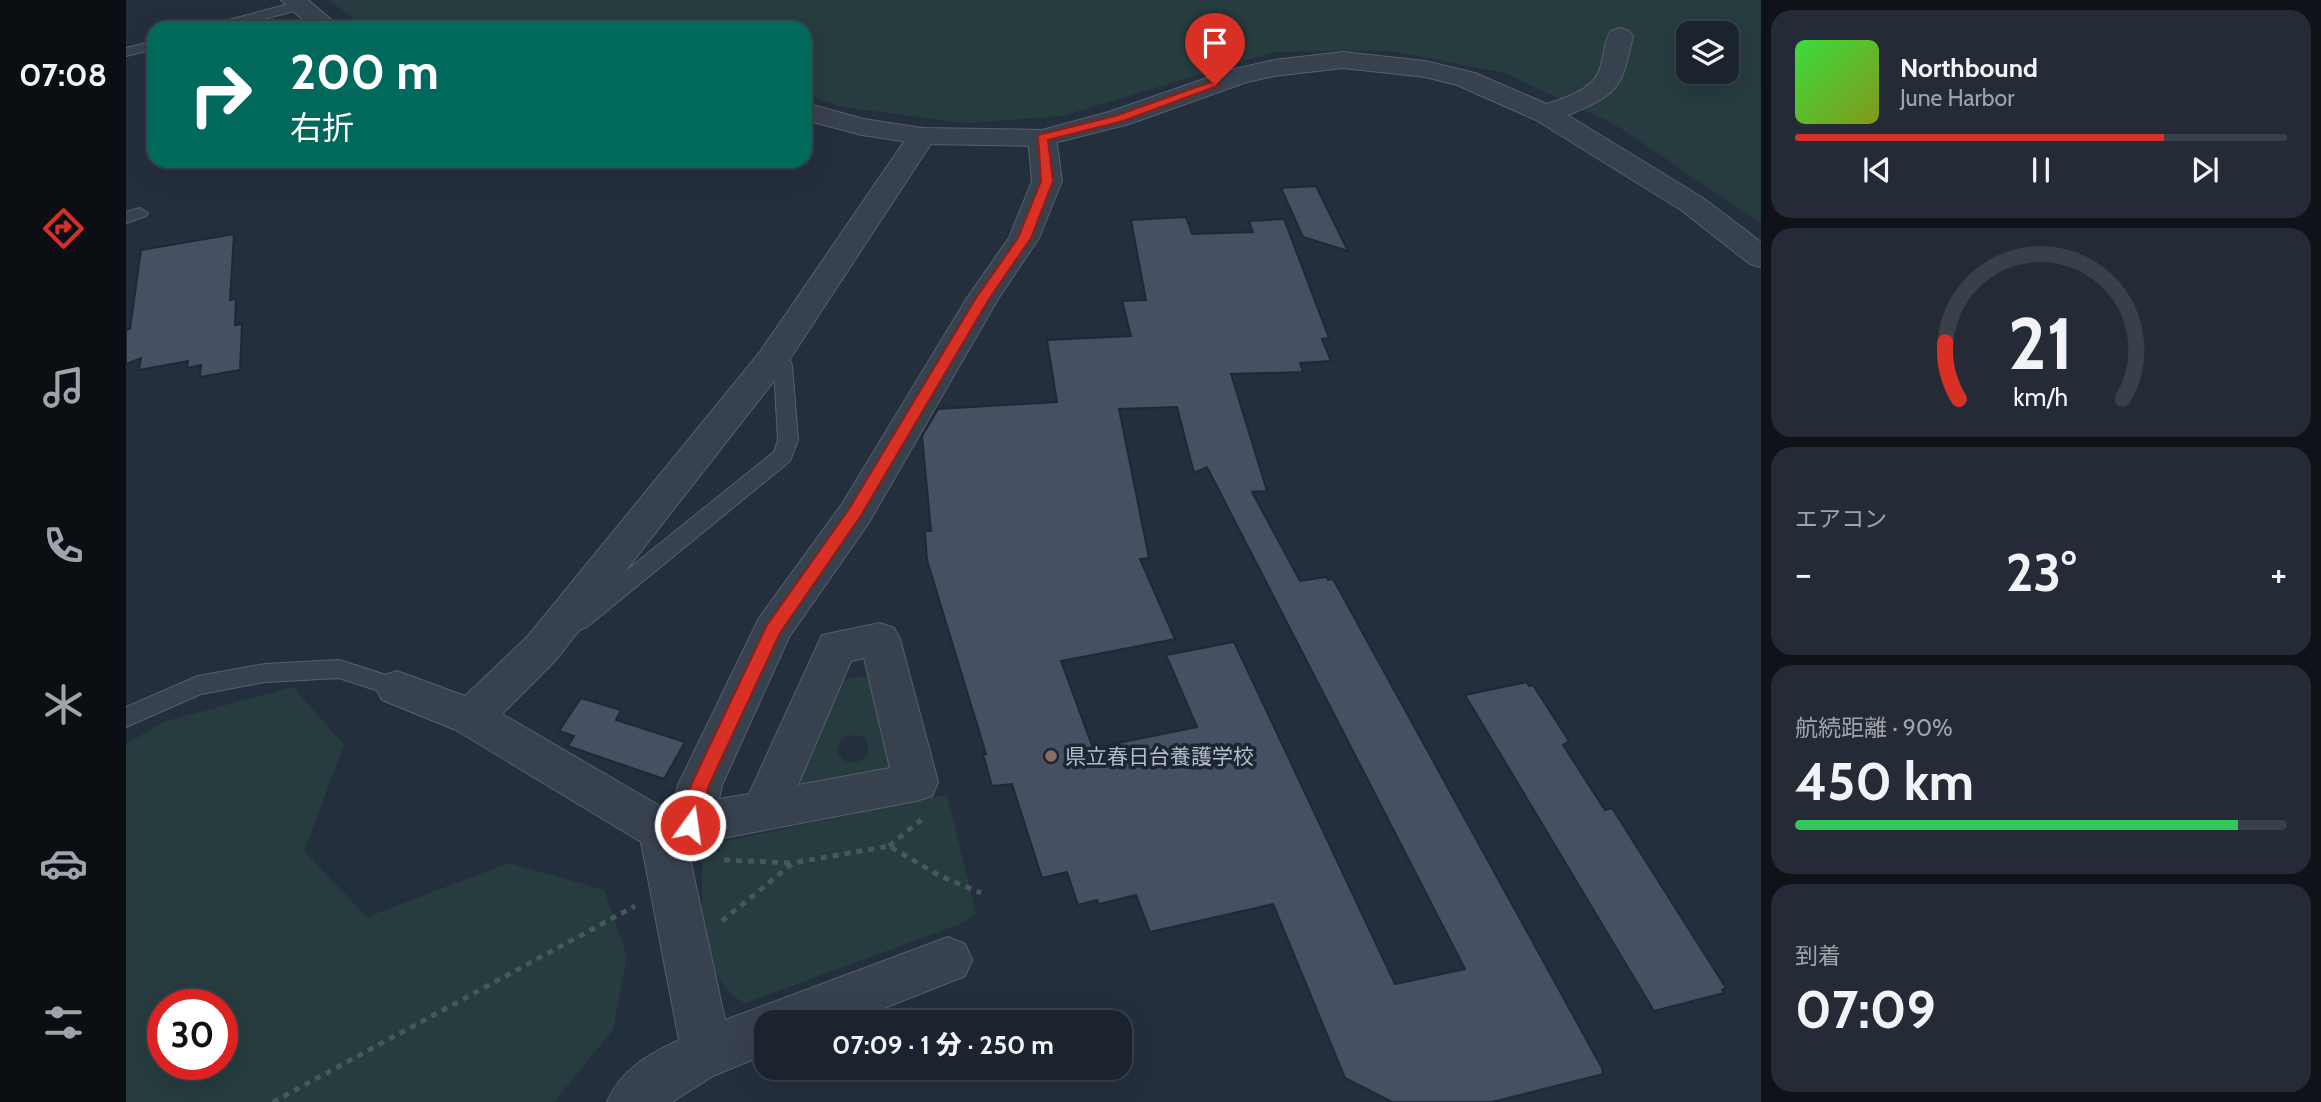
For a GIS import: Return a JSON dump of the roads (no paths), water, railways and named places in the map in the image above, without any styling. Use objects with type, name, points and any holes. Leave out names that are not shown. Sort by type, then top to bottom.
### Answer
[{"type":"street","points":[[296,3],[319,21]]},
{"type":"street","points":[[1546,114],[1595,94],[1611,75],[1620,36]]},
{"type":"street","points":[[812,113],[862,127],[922,136],[1042,138],[1119,118],[1239,76],[1308,62],[1343,60],[1425,69],[1466,79],[1546,114],[1692,204],[1761,257]]},
{"type":"street","points":[[471,717],[551,637],[772,360],[922,136]]},
{"type":"street","points":[[706,1052],[672,886],[675,827],[700,785],[773,629],[855,513],[983,298],[1024,238],[1047,181],[1042,138]]},
{"type":"street","points":[[397,688],[471,717],[675,827],[764,811]]},
{"type":"street","points":[[817,1010],[948,960]]},
{"type":"street","points":[[633,1102],[643,1091],[706,1052],[754,1034]]},
{"type":"lane","points":[[238,21],[296,3]]},
{"type":"lane","points":[[126,52],[147,47]]},
{"type":"lane","points":[[523,666],[783,456],[788,440],[783,365],[772,360]]},
{"type":"lane","points":[[126,717],[198,685],[265,673],[339,669],[397,688]]},
{"type":"place","name":"県立春日台養護学校","points":[[1051,756]]}]
